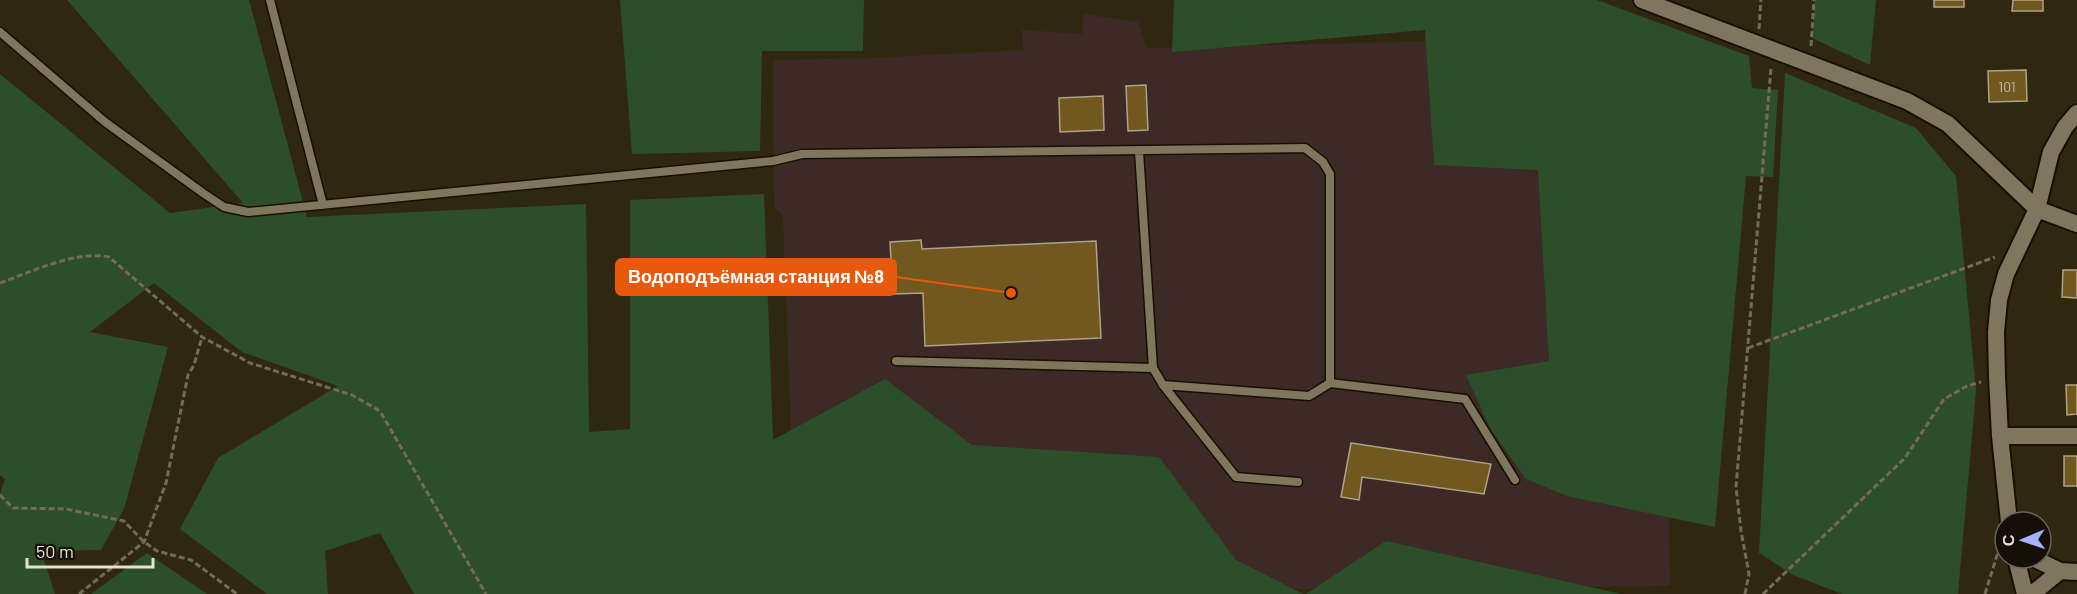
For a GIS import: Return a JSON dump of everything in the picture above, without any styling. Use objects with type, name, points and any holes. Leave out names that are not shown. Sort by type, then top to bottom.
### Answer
[{"type":"street","points":[[1642,0],[1907,101],[1948,124],[2037,209],[2077,224]]},
{"type":"street","points":[[2008,510],[1997,377],[1996,332],[1999,300],[2006,274],[2037,209],[2051,152],[2065,127],[2077,113]]},
{"type":"street","points":[[2000,435],[2077,436]]},
{"type":"street","points":[[2053,568],[2060,571],[2077,572]]},
{"type":"street","points":[[2019,570],[2025,594]]},
{"type":"street","points":[[2032,594],[2060,571]]},
{"type":"lane","points":[[270,0],[323,205]]},
{"type":"lane","points":[[0,32],[105,123],[224,207],[248,212],[773,161],[802,154],[1305,148],[1323,162],[1330,174],[1330,383]]},
{"type":"lane","points":[[1139,151],[1153,368],[1163,386],[1236,477],[1298,482]]},
{"type":"lane","points":[[896,361],[1153,368]]},
{"type":"lane","points":[[1163,386],[1309,396],[1330,383],[1465,399],[1515,480]]},
{"type":"path","points":[[1745,594],[1749,574],[1736,487],[1759,229],[1766,48],[1761,0]]},
{"type":"path","points":[[1809,64],[1814,0]]},
{"type":"path","points":[[1748,349],[2017,249]]},
{"type":"path","points":[[0,283],[70,260],[97,255],[109,257],[202,337],[250,363],[352,395],[380,411],[486,594]]},
{"type":"path","points":[[80,594],[144,542],[166,483],[188,375],[194,365],[202,337]]},
{"type":"path","points":[[1764,594],[1905,458],[1944,399],[1967,386],[1997,377]]},
{"type":"path","points":[[0,495],[13,508],[66,509],[124,521],[144,542],[157,551],[191,560],[237,594]]},
{"type":"path","points":[[1985,594],[1993,568]]},
{"type":"shaded area","points":[[1083,14],[1138,22],[1146,48],[1661,36],[1670,586],[797,594],[783,217],[774,206],[773,60],[874,58],[1023,50],[1022,30],[1082,34]]},
{"type":"green space","points":[[67,0],[249,0],[307,217],[586,204],[589,432],[630,429],[630,200],[764,194],[773,440],[885,379],[972,445],[1159,457],[1236,560],[1303,594],[414,594],[380,533],[325,551],[328,594],[267,594],[180,529],[218,458],[338,386],[242,352],[154,283],[90,332],[168,347],[124,509],[101,550],[41,551],[55,594],[0,594],[0,494],[5,479],[0,475],[0,74],[170,213],[243,203]]},
{"type":"green space","points":[[620,0],[864,0],[863,51],[762,51],[760,151],[632,154]]},
{"type":"green space","points":[[1174,0],[1597,0],[1749,56],[1752,88],[1778,90],[1773,177],[1746,176],[1715,527],[1567,496],[1526,479],[1490,428],[1466,375],[1549,361],[1538,170],[1434,165],[1425,30],[1172,52]]},
{"type":"green space","points":[[1815,0],[1876,0],[1870,65],[1812,38]]},
{"type":"green space","points":[[1785,73],[1916,128],[1956,176],[1976,391],[1958,594],[1842,594],[1793,575],[1759,553]]},
{"type":"green space","points":[[1386,541],[1621,594],[1306,594]]},
{"type":"green space","points":[[147,553],[207,594],[91,594]]},
{"type":"building","points":[[1934,0],[1964,0],[1964,7],[1934,7]]},
{"type":"building","points":[[2013,0],[2043,0],[2043,11],[2012,11]]},
{"type":"building","points":[[2026,70],[2027,101],[1989,102],[1988,71]]},
{"type":"building","points":[[1146,85],[1148,130],[1128,131],[1126,86]]},
{"type":"building","points":[[1103,96],[1104,130],[1060,132],[1059,98]]},
{"type":"building","points":[[921,240],[922,249],[1096,241],[1101,338],[925,346],[923,293],[893,294],[890,242]]},
{"type":"building","points":[[2063,270],[2077,270],[2077,298],[2062,297]]},
{"type":"building","points":[[2066,385],[2077,385],[2077,414],[2067,415]]},
{"type":"building","points":[[1351,443],[1491,464],[1484,494],[1362,477],[1359,500],[1341,497]]},
{"type":"building","points":[[2064,456],[2077,456],[2077,486],[2064,486]]},
{"type":"place","name":"Водоподъёмная станция №8","points":[[1011,293]]}]
